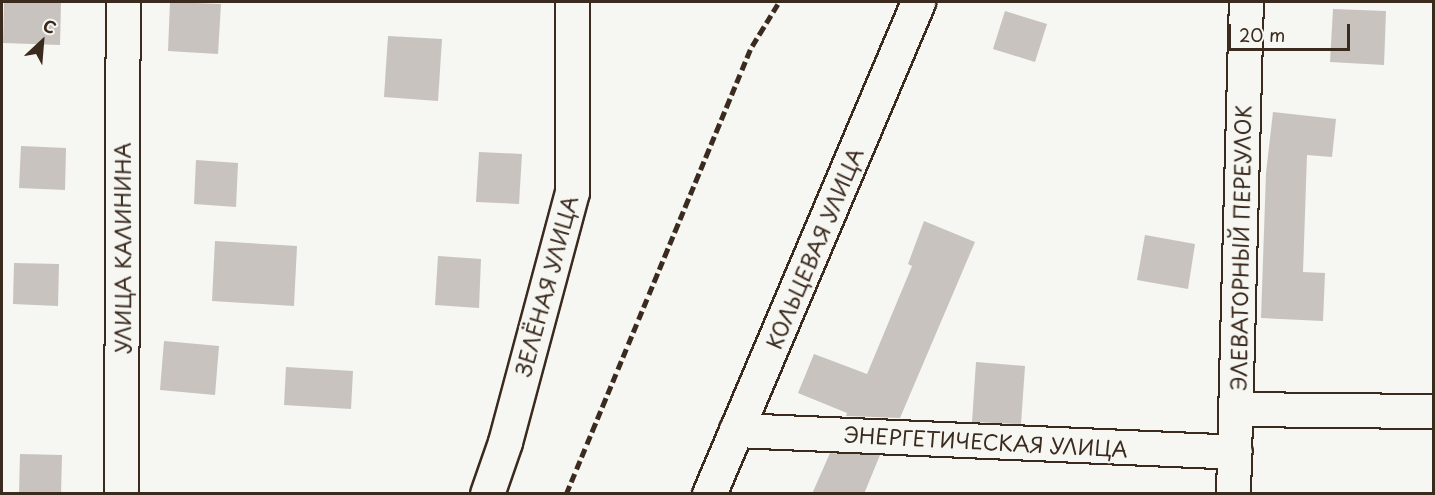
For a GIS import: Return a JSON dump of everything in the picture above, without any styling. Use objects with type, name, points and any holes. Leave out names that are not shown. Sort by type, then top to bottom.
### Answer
[{"type":"street","name":"УЛИЦА КАЛИНИНА","points":[[121,494],[123,2]]},
{"type":"street","name":"ЗЕЛЁНАЯ УЛИЦА","points":[[487,494],[505,442],[572,192],[572,2]]},
{"type":"street","name":"КОЛЬЦЕВАЯ УЛИЦА","points":[[709,494],[918,2]]},
{"type":"street","name":"ЭЛЕВАТОРНЫЙ ПЕРЕУЛОК","points":[[1233,494],[1236,452],[1246,2]]},
{"type":"street","points":[[1236,409],[1434,411]]},
{"type":"street","name":"ЭНЕРГЕТИЧЕСКАЯ УЛИЦА","points":[[736,430],[1236,452]]},
{"type":"building","points":[[4,2],[61,2],[60,45],[3,43]]},
{"type":"building","points":[[170,2],[221,4],[218,54],[168,51]]},
{"type":"building","points":[[1333,9],[1386,11],[1384,65],[1330,62]]},
{"type":"building","points":[[1005,11],[1047,24],[1035,62],[993,49]]},
{"type":"building","points":[[388,36],[442,39],[438,101],[384,97]]},
{"type":"building","points":[[1273,112],[1336,119],[1332,157],[1307,155],[1303,272],[1325,273],[1323,321],[1261,318],[1266,173]]},
{"type":"building","points":[[21,146],[66,148],[65,190],[19,188]]},
{"type":"building","points":[[479,152],[522,154],[519,204],[476,202]]},
{"type":"building","points":[[196,160],[238,163],[236,207],[194,204]]},
{"type":"building","points":[[924,221],[975,242],[900,418],[846,416],[847,413],[798,393],[814,354],[867,374],[912,266],[908,264]]},
{"type":"building","points":[[1145,235],[1195,244],[1188,289],[1137,280]]},
{"type":"building","points":[[215,241],[297,246],[294,306],[212,301]]},
{"type":"building","points":[[438,256],[481,259],[479,308],[435,305]]},
{"type":"building","points":[[14,263],[59,264],[58,306],[13,304]]},
{"type":"building","points":[[164,341],[219,346],[215,395],[160,390]]},
{"type":"building","points":[[976,362],[1025,366],[1021,424],[972,422]]},
{"type":"building","points":[[286,367],[353,371],[351,409],[284,405]]},
{"type":"building","points":[[830,453],[880,455],[864,494],[812,494]]},
{"type":"building","points":[[20,454],[62,455],[61,494],[19,494]]},
{"type":"railway","points":[[566,494],[752,46],[779,2]]}]
